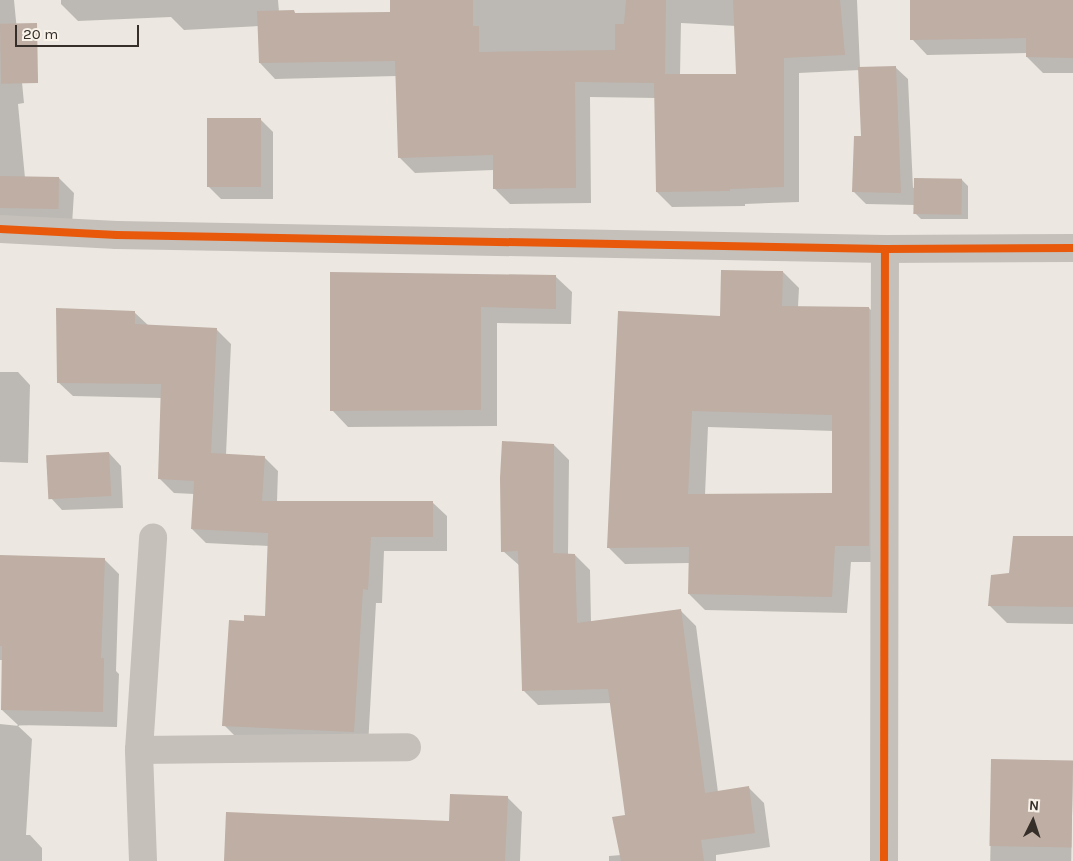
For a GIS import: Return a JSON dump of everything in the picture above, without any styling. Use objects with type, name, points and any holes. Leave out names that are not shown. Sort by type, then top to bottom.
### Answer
[{"type":"street","points":[[0,229],[117,235],[885,249],[1073,248]]},
{"type":"street","points":[[884,861],[885,249]]},
{"type":"street","points":[[143,861],[139,750],[153,537]]},
{"type":"street","points":[[139,750],[407,747]]},
{"type":"building","points":[[390,0],[473,0],[473,26],[479,26],[479,52],[615,50],[615,24],[624,24],[626,0],[666,0],[665,74],[736,74],[733,0],[840,0],[845,55],[784,58],[784,187],[730,189],[730,191],[656,192],[654,83],[575,82],[576,188],[493,189],[493,155],[398,158],[395,61],[259,63],[257,11],[294,10],[295,13],[390,12]]},
{"type":"building","points":[[910,0],[1073,0],[1073,58],[1026,57],[1026,38],[910,40]]},
{"type":"building","points":[[37,23],[38,83],[1,84],[0,24]]},
{"type":"building","points":[[896,66],[901,193],[852,192],[854,136],[861,136],[858,67]]},
{"type":"building","points":[[207,118],[261,118],[261,187],[207,187]]},
{"type":"building","points":[[0,176],[59,177],[58,209],[0,208]]},
{"type":"building","points":[[914,178],[962,179],[961,215],[913,214]]},
{"type":"building","points":[[721,270],[783,271],[782,306],[869,307],[869,546],[835,546],[832,597],[688,594],[689,547],[607,548],[618,311],[720,316]],"holes":[[[692,411],[832,415],[832,493],[688,494]]]},
{"type":"building","points":[[330,272],[556,275],[556,309],[481,307],[481,410],[330,411]]},
{"type":"building","points":[[56,308],[135,311],[135,324],[217,328],[211,453],[265,456],[262,501],[433,501],[433,537],[371,537],[368,590],[363,589],[354,732],[222,726],[229,620],[244,621],[244,615],[265,616],[268,533],[191,529],[194,481],[158,479],[161,384],[57,383]]},
{"type":"building","points":[[502,441],[554,444],[553,553],[575,554],[577,623],[681,609],[705,793],[749,786],[755,833],[701,840],[704,861],[621,861],[612,817],[625,815],[608,689],[522,691],[518,551],[501,552],[500,478]]},
{"type":"building","points":[[109,452],[111,496],[48,499],[46,455]]},
{"type":"building","points":[[1013,536],[1073,536],[1073,607],[988,606],[991,575],[1009,573]]},
{"type":"building","points":[[0,555],[105,558],[101,658],[104,658],[103,712],[1,710]]},
{"type":"building","points":[[991,759],[1073,760],[1071,847],[989,846]]},
{"type":"building","points":[[450,794],[508,796],[505,861],[224,861],[226,812],[449,821]]},
{"type":"cycle path","points":[[0,229],[117,235],[885,249],[1073,248]]},
{"type":"cycle path","points":[[884,861],[885,249]]}]
